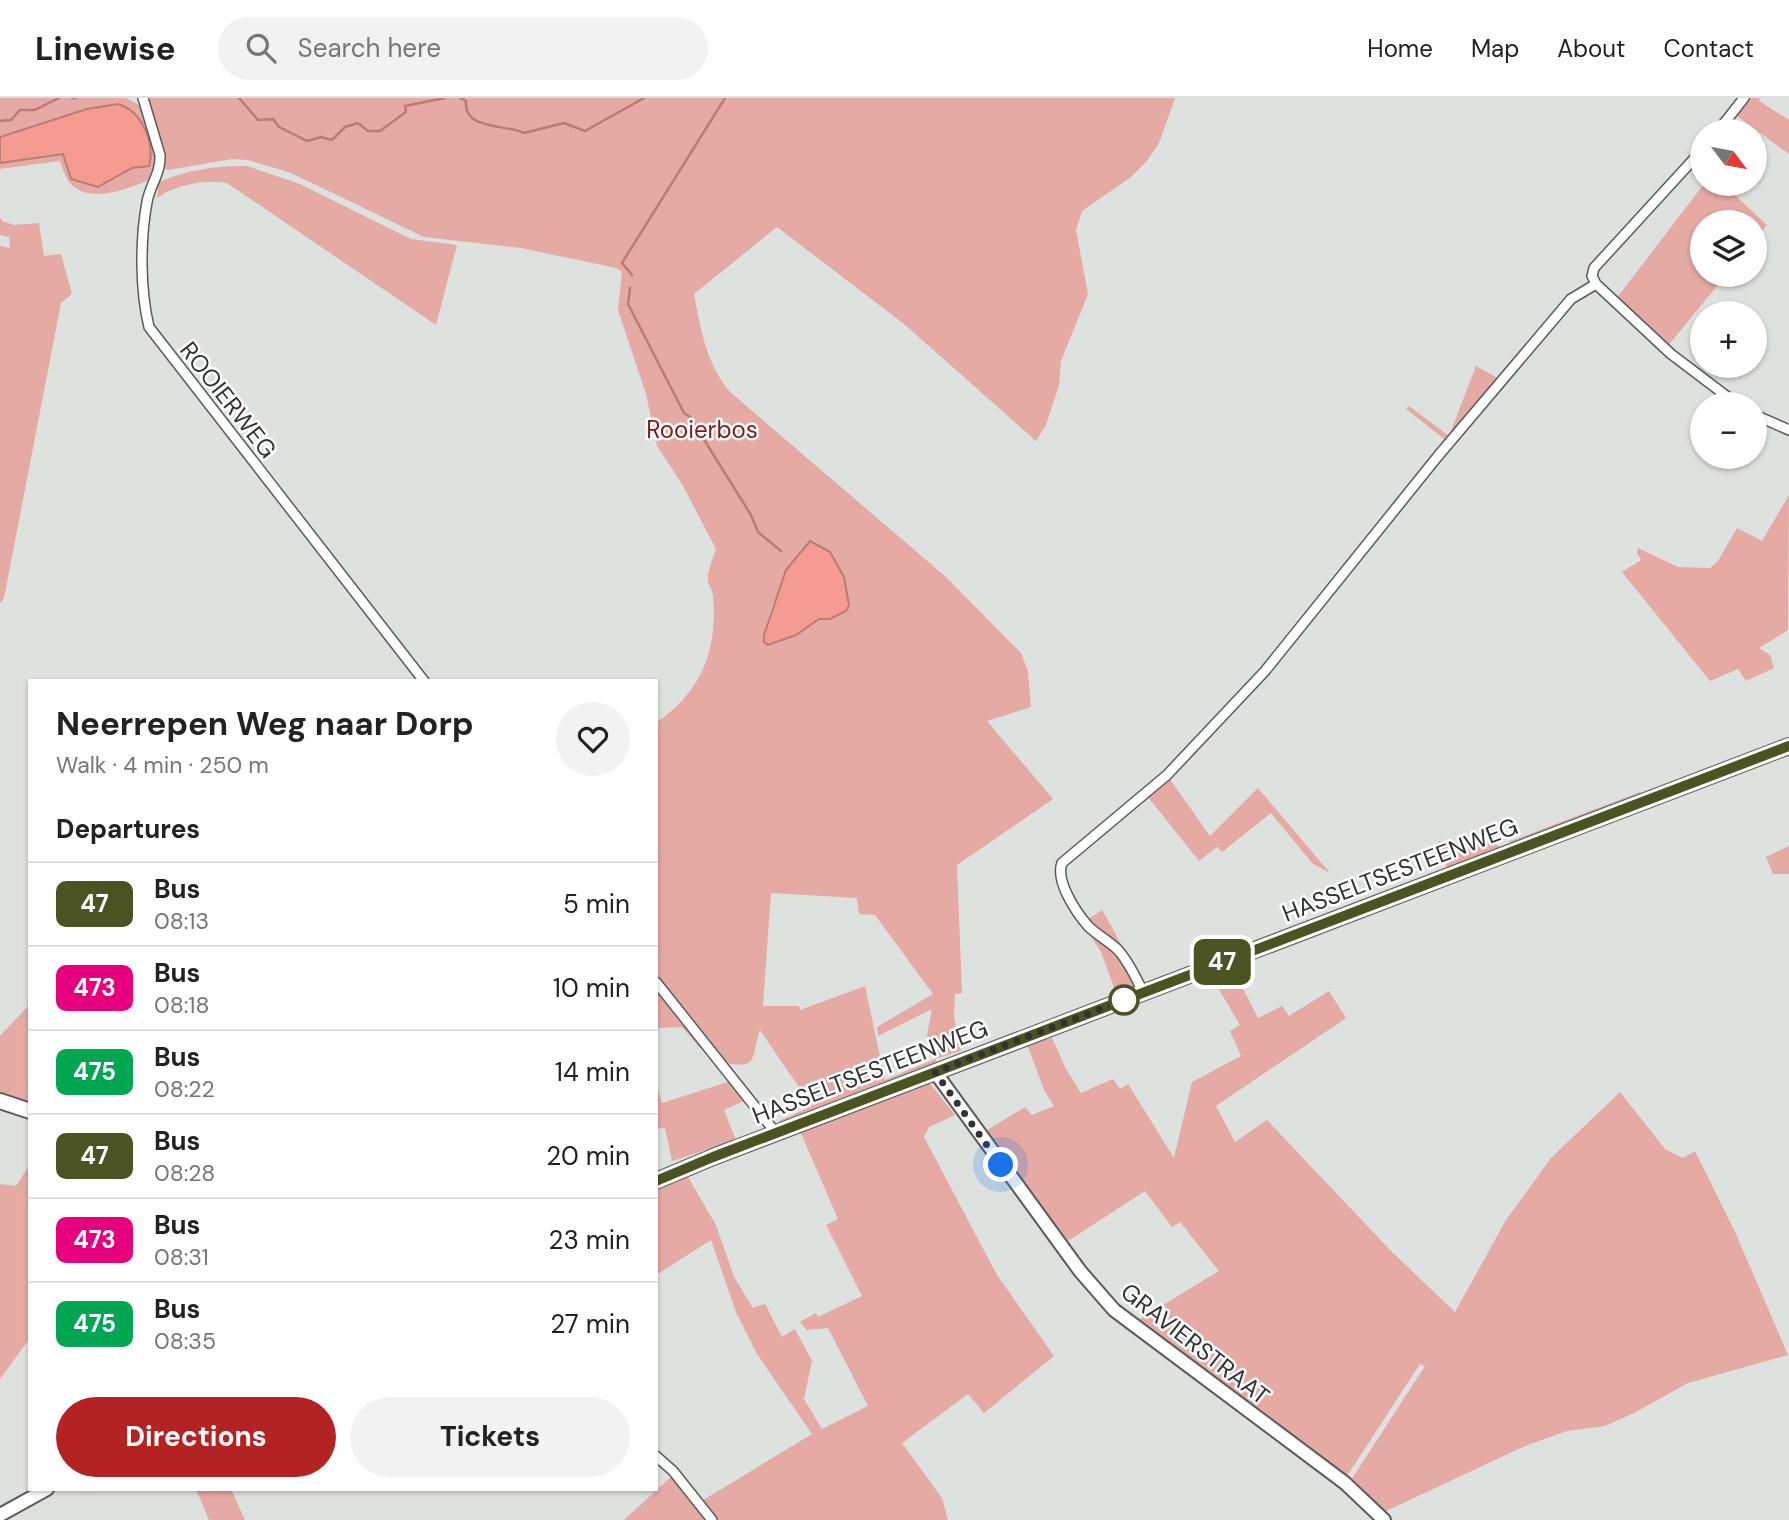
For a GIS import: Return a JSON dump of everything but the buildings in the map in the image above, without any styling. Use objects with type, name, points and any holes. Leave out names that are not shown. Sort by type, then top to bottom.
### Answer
[{"type":"main road","name":"HASSELTSESTEENWEG","points":[[658,1180],[1789,746]]},
{"type":"main road","points":[[0,1101],[28,1110]]},
{"type":"main road","name":"HASSELTSESTEENWEG","points":[[658,1172],[713,1157]]},
{"type":"street","name":"ROOIERWEG","points":[[143,98],[161,165],[147,202],[144,303],[149,327],[422,679]]},
{"type":"street","points":[[1727,119],[1744,98]]},
{"type":"street","points":[[1690,163],[1594,268],[1592,276],[1596,284],[1671,354],[1721,392]]},
{"type":"street","points":[[1143,992],[1118,950],[1089,927],[1077,909],[1061,879],[1059,871],[1062,863],[1167,775],[1265,671],[1438,456],[1572,299],[1596,284]]},
{"type":"street","points":[[1767,420],[1789,430]]},
{"type":"street","points":[[658,985],[776,1133]]},
{"type":"street","name":"GRAVIERSTRAAT","points":[[935,1072],[1080,1271],[1114,1310],[1345,1483],[1384,1520]]},
{"type":"street","points":[[658,1458],[673,1471],[712,1520]]},
{"type":"street","points":[[0,1515],[43,1491]]},
{"type":"green space","points":[[0,98],[126,98],[143,107],[158,163],[153,178],[122,190],[98,194],[77,189],[68,180],[60,161],[0,169],[0,163],[64,154],[107,182],[132,168],[149,166],[87,109],[0,137]]},
{"type":"green space","name":"Rooierbos","points":[[146,98],[1175,98],[1159,143],[1146,162],[1131,177],[1082,211],[1076,230],[1088,294],[1061,361],[1059,385],[1046,425],[1036,441],[904,324],[777,227],[694,294],[710,358],[730,392],[946,577],[1021,653],[1028,671],[1031,707],[987,721],[1053,799],[957,865],[962,993],[955,994],[954,1017],[961,1051],[935,1059],[939,1065],[781,1125],[779,1121],[812,1106],[760,1030],[749,1062],[724,1062],[658,978],[658,722],[685,698],[695,684],[709,652],[714,616],[713,594],[708,577],[716,549],[682,484],[657,446],[646,394],[618,310],[622,272],[616,268],[521,248],[424,237],[291,173],[248,160],[232,159],[168,170],[163,168],[158,132]],"holes":[[[810,541],[830,555],[840,570],[846,611],[830,619],[824,617],[764,635],[772,606]],[[771,893],[857,898],[859,914],[875,915],[933,994],[877,1027],[878,1036],[932,1009],[927,1035],[935,1059],[885,1080],[865,986],[800,1010],[799,1006],[763,1006]]]},
{"type":"green space","points":[[1749,98],[1760,98],[1759,101],[1789,120],[1789,154],[1768,139],[1768,119],[1741,119],[1737,116]]},
{"type":"green space","points":[[225,166],[247,166],[300,184],[411,239],[457,245],[436,325],[227,183],[190,184],[157,198],[159,182],[180,174]]},
{"type":"green space","points":[[1695,196],[1736,196],[1751,210],[1690,210],[1690,287],[1716,287],[1705,301],[1690,301],[1690,319],[1667,347],[1616,299]]},
{"type":"green space","points":[[0,217],[2,221],[14,225],[39,223],[44,256],[61,254],[72,294],[61,303],[4,598],[0,603],[0,246],[10,248],[9,237],[0,235]]},
{"type":"green space","points":[[1476,366],[1501,380],[1448,442],[1406,409],[1409,406],[1449,436]]},
{"type":"green space","points":[[1789,495],[1788,630],[1759,648],[1770,655],[1774,668],[1746,681],[1738,669],[1710,681],[1622,572],[1641,560],[1637,553],[1638,548],[1678,567],[1710,568],[1718,561],[1737,528],[1762,541]]},
{"type":"green space","points":[[1169,778],[1210,836],[1258,788],[1330,873],[1313,864],[1271,813],[1222,852],[1217,847],[1199,861],[1148,797]]},
{"type":"green space","points":[[1640,792],[1642,795],[1517,844],[1508,842]]},
{"type":"green space","points":[[1438,841],[1496,844],[1500,847],[1499,850],[1447,869]]},
{"type":"green space","points":[[1789,846],[1789,874],[1773,874],[1766,857]]},
{"type":"green space","points":[[1102,910],[1104,913],[1130,961],[1087,920]]},
{"type":"green space","points":[[1085,927],[1114,950],[1134,980],[1132,989],[1117,995],[1101,952]]},
{"type":"green space","points":[[1232,967],[1258,1018],[1282,1006],[1289,1016],[1329,991],[1346,1018],[1216,1106],[1235,1142],[1267,1120],[1392,1252],[1455,1312],[1506,1220],[1551,1158],[1620,1092],[1665,1149],[1683,1158],[1695,1151],[1736,1234],[1788,1355],[1688,1383],[1605,1426],[1567,1431],[1525,1446],[1384,1512],[1351,1480],[1425,1366],[1420,1364],[1349,1473],[1344,1476],[1135,1322],[1219,1271],[1180,1222],[1172,1227],[1145,1191],[1065,1243],[984,1132],[1025,1107],[1032,1115],[1054,1106],[1044,1090],[1027,1044],[1052,1038],[1081,1093],[1113,1079],[1120,1089],[1128,1084],[1174,1158],[1192,1082],[1241,1056],[1230,1031],[1240,1025],[1211,976]]},
{"type":"green space","points":[[658,989],[704,1046],[700,1048],[682,1027],[658,1028]]},
{"type":"green space","points":[[28,1006],[28,1102],[0,1093],[0,1036]]},
{"type":"green space","points":[[731,1081],[746,1100],[724,1110],[736,1140],[672,1161],[665,1128],[658,1129],[658,1089],[662,1103]]},
{"type":"green space","points":[[928,1081],[955,1115],[929,1127],[924,1137],[997,1275],[1054,1356],[984,1413],[968,1394],[902,1443],[942,1498],[948,1520],[715,1520],[700,1502],[812,1434],[757,1354],[736,1312],[711,1240],[658,1274],[658,1190],[688,1177],[716,1225],[734,1277],[753,1308],[765,1304],[782,1337],[795,1329],[812,1361],[804,1399],[822,1429],[868,1406],[828,1328],[807,1330],[800,1322],[816,1313],[818,1317],[862,1296],[826,1225],[838,1219],[800,1131]]},
{"type":"green space","points":[[28,1167],[28,1341],[0,1379],[0,1184],[16,1186]]},
{"type":"green space","points":[[673,1475],[708,1520],[624,1520]]},
{"type":"green space","points":[[197,1491],[232,1491],[245,1520],[209,1520]]},
{"type":"shaded area","points":[[118,104],[134,113],[145,129],[150,147],[149,166],[132,168],[98,187],[71,179],[63,154],[0,163],[0,137],[87,109]]},
{"type":"shaded area","points":[[810,541],[830,552],[844,577],[849,605],[846,611],[830,619],[819,619],[796,635],[768,645],[764,642],[764,635],[786,570]]},
{"type":"waterway","points":[[0,121],[11,120],[20,110],[35,110],[59,98]]},
{"type":"waterway","points":[[239,98],[258,120],[273,119],[279,127],[307,141],[321,137],[332,140],[345,127],[358,123],[368,131],[380,131],[406,112],[405,106],[445,98]]},
{"type":"waterway","points":[[460,98],[466,101],[471,117],[479,122],[524,133],[564,123],[585,131],[644,98]]},
{"type":"waterway","points":[[632,275],[622,263],[725,98]]},
{"type":"waterway","points":[[630,288],[628,304],[684,413],[690,417],[751,515],[758,532],[781,551]]},
{"type":"bus line","name":"47","points":[[658,1180],[1789,746]]},
{"type":"route","points":[[1001,1165],[935,1072],[1124,1000]]}]
